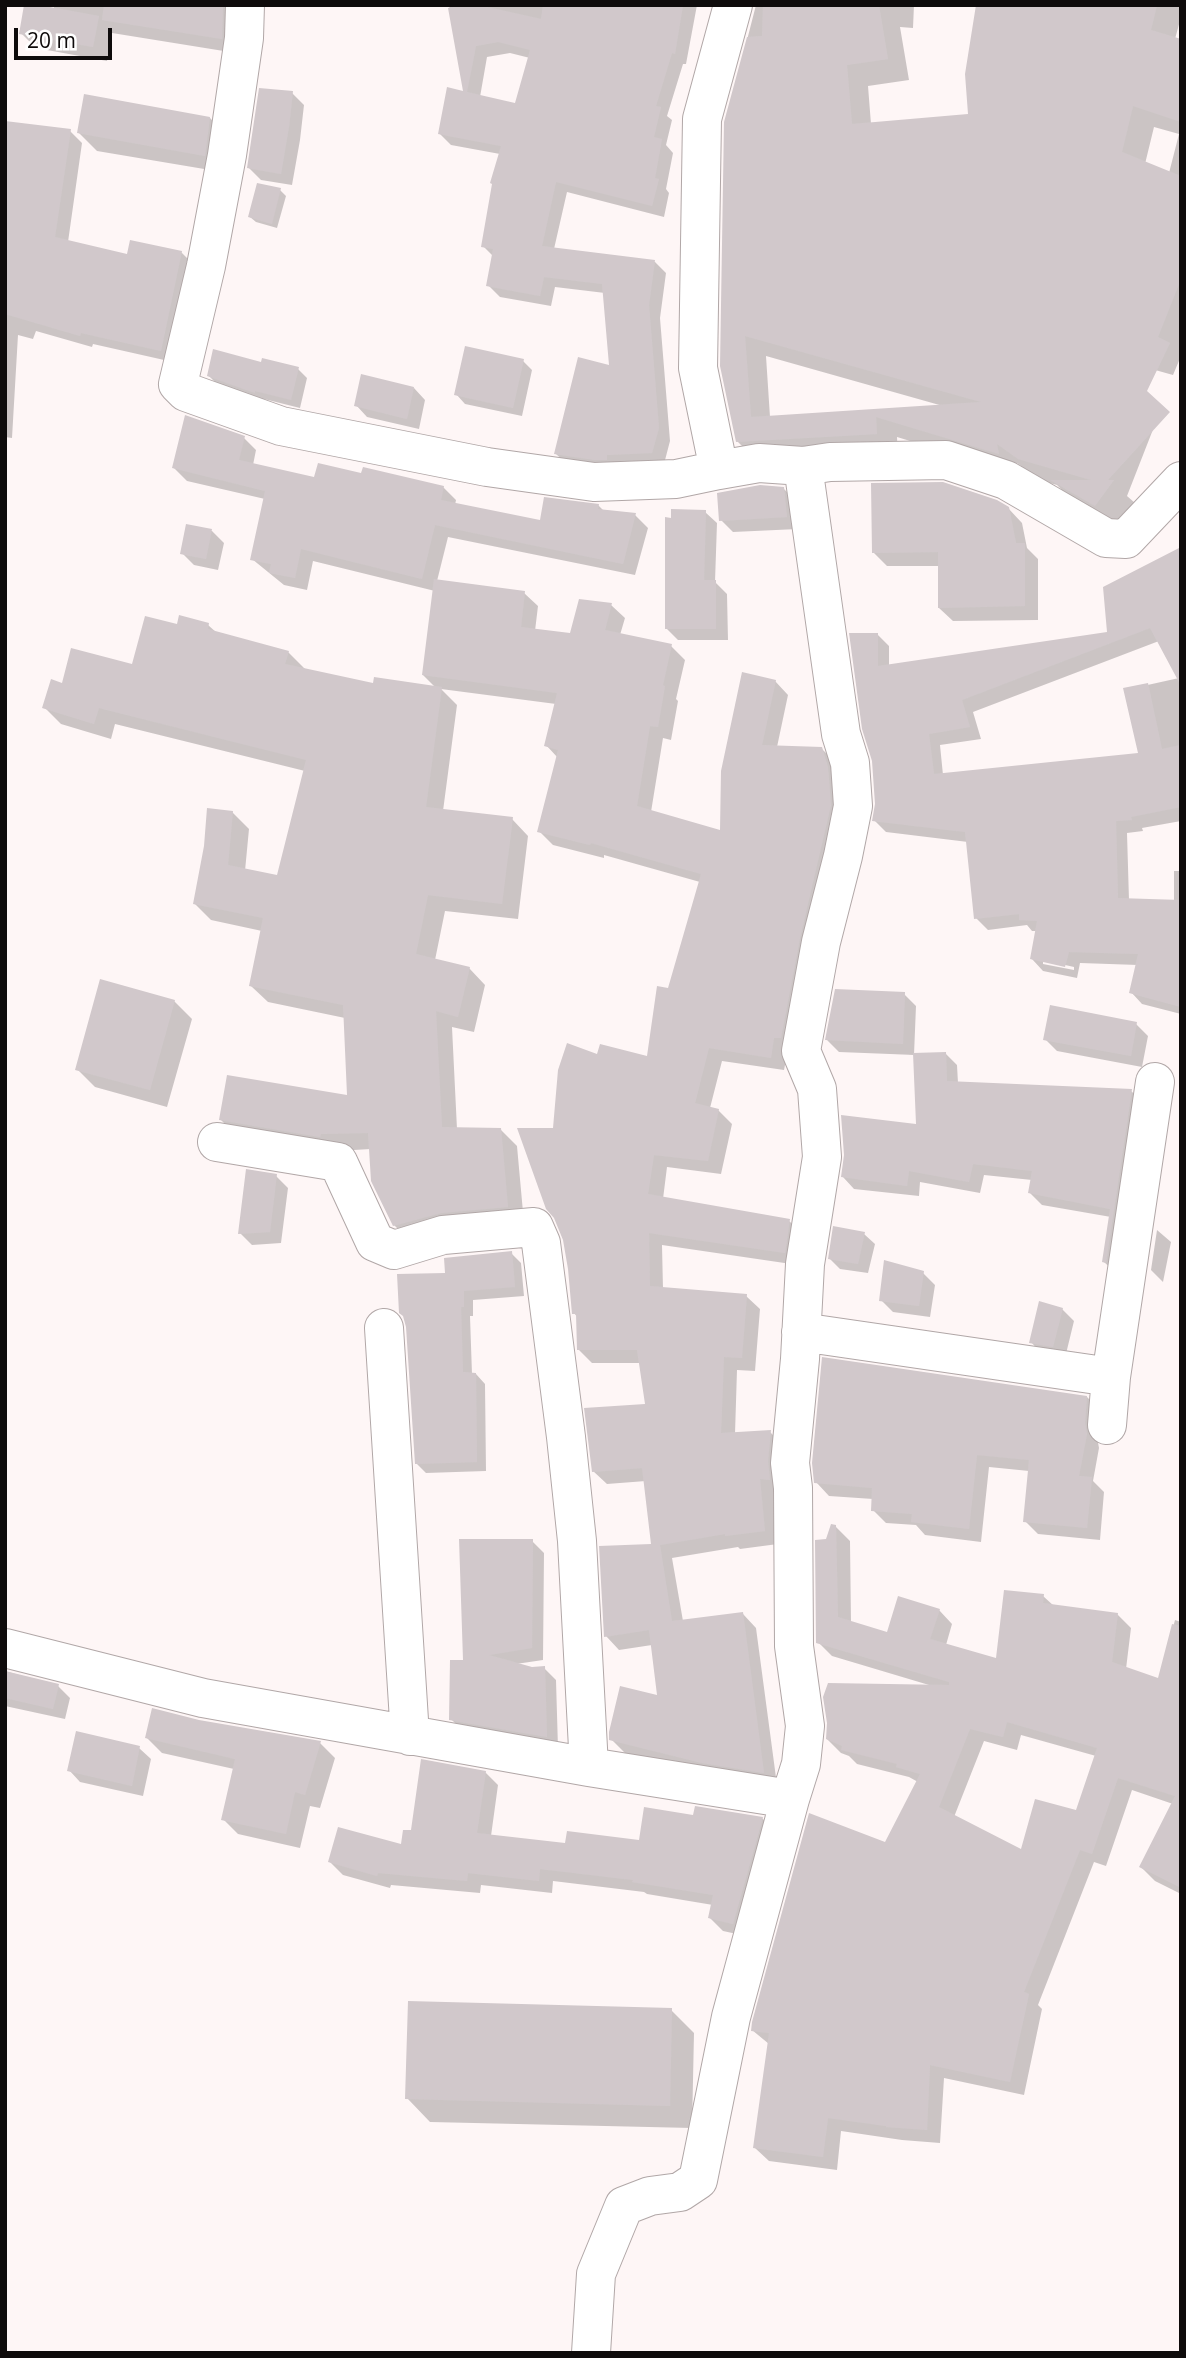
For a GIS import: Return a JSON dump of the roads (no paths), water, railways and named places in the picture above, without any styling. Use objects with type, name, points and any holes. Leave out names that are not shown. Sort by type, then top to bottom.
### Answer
[{"type":"street","points":[[244,5],[244,38],[227,155],[206,266],[178,384],[186,392],[281,425],[487,467],[594,482],[676,479],[759,463],[803,466],[830,462],[946,460],[1006,480],[1106,538],[1126,539],[1181,481]]},
{"type":"street","points":[[719,470],[698,368],[702,119],[733,5]]},
{"type":"street","points":[[592,2353],[596,2274],[624,2206],[650,2196],[680,2192],[698,2180],[731,2017],[801,1764],[805,1726],[793,1646],[793,1488],[790,1463],[802,1332],[805,1264],[822,1157],[817,1089],[801,1051],[821,942],[843,856],[852,806],[850,763],[841,734],[803,466]]},
{"type":"street","points":[[1107,1425],[1111,1377],[1155,1082]]},
{"type":"street","points":[[217,1142],[338,1162],[375,1242],[394,1250],[443,1235],[534,1227],[541,1243],[577,1541],[589,1767]]},
{"type":"street","points":[[384,1328],[410,1736]]},
{"type":"street","points":[[802,1332],[1111,1377]]},
{"type":"street","points":[[5,1648],[203,1698],[589,1767],[790,1799]]}]
